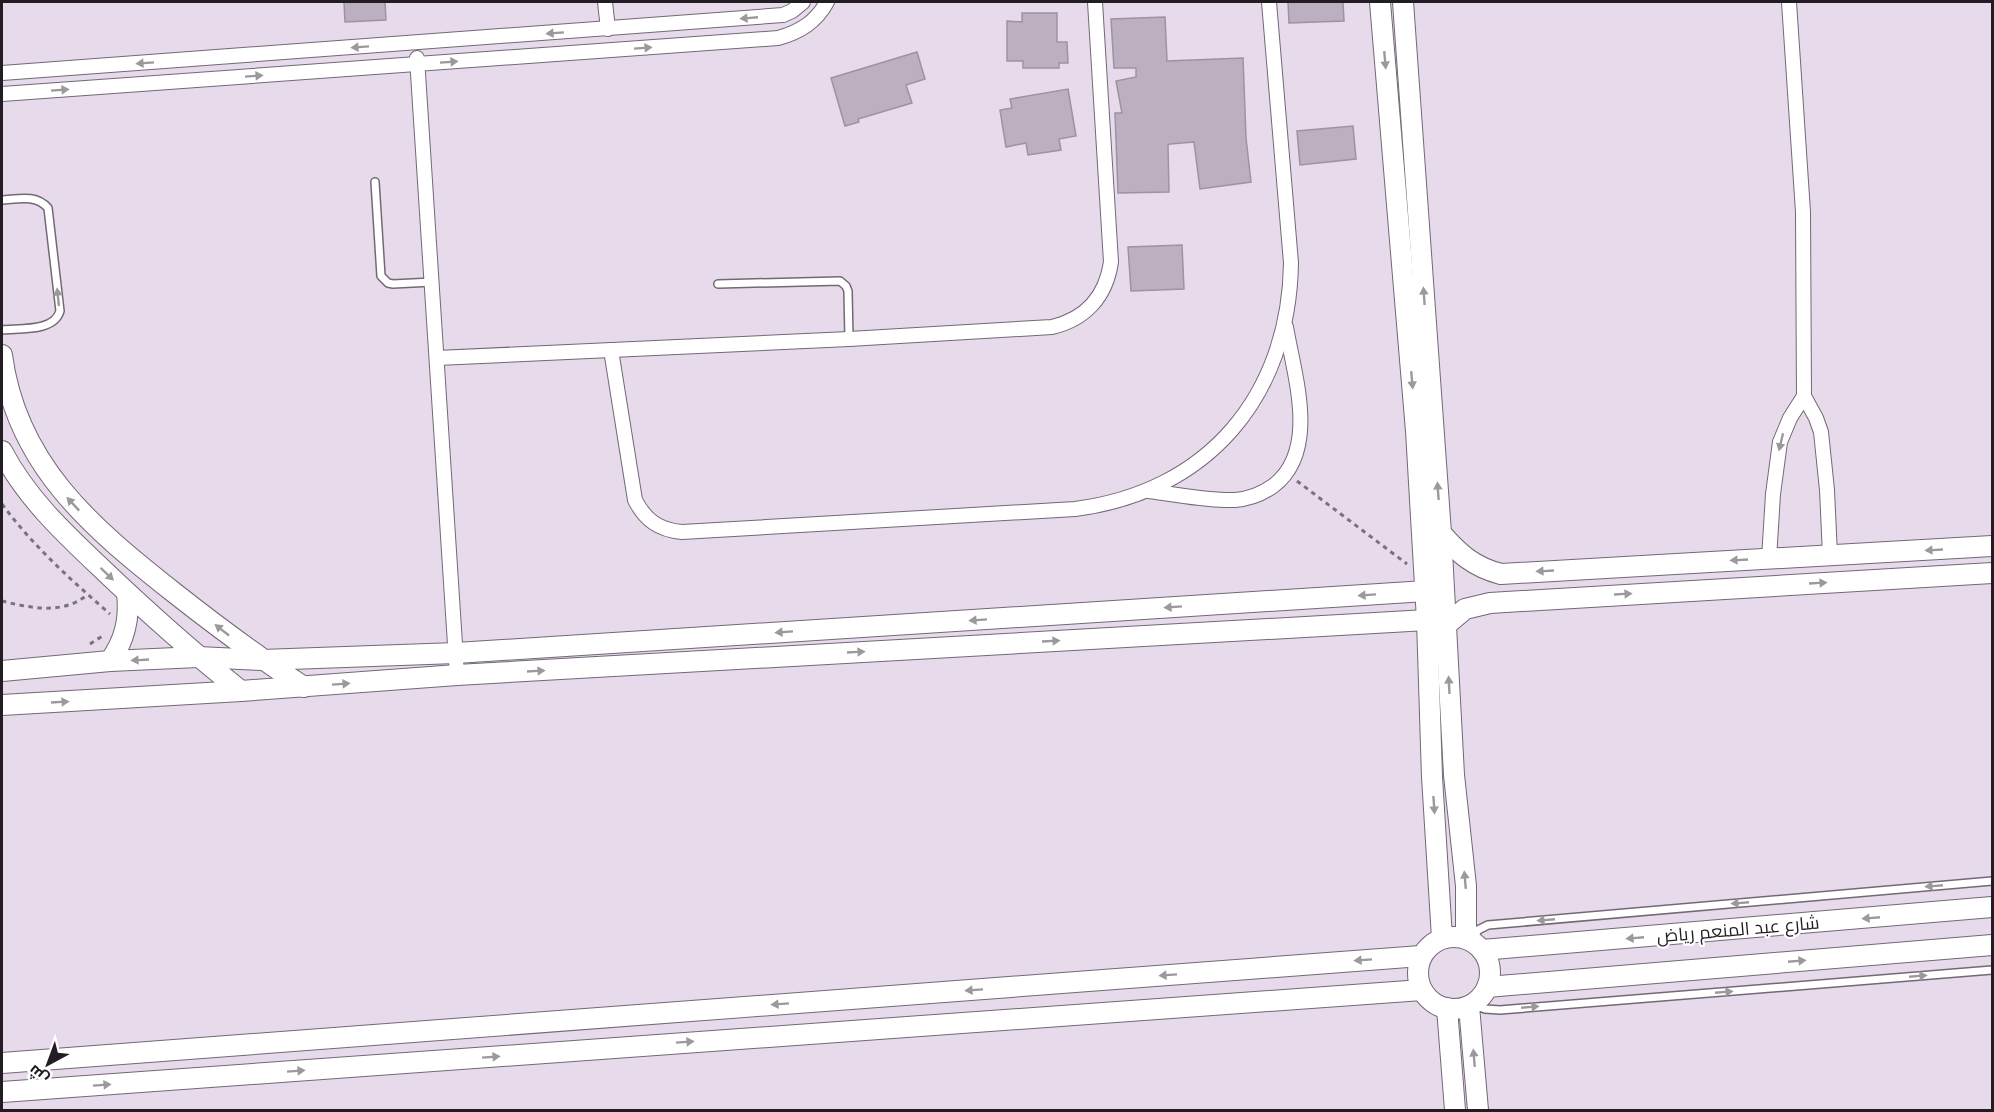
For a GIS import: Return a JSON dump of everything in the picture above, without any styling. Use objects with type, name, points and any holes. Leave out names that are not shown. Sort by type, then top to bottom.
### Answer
[{"type":"street","points":[[605,2],[608,29]]},
{"type":"street","points":[[2,73],[783,15],[792,12],[803,2]]},
{"type":"street","points":[[2,94],[778,38],[799,31],[808,25],[827,2]]},
{"type":"street","points":[[437,358],[1052,327],[1074,320],[1100,297],[1106,286],[1111,262],[1095,2]]},
{"type":"street","points":[[611,350],[635,500],[648,520],[670,531],[1074,509],[1102,505],[1148,491],[1183,472],[1209,453],[1241,418],[1267,377],[1276,355],[1285,320],[1290,294],[1291,263],[1269,2]]},
{"type":"street","points":[[1380,2],[1425,430],[1441,533],[1432,777],[1442,938]]},
{"type":"street","points":[[1403,2],[1425,430],[1425,584],[1436,622],[1473,943],[1490,968],[1488,987],[1481,997],[1470,1005],[1454,1009],[1432,1002],[1422,990],[1417,973],[1421,956],[1426,949],[1442,938],[1458,936],[1473,943]]},
{"type":"street","points":[[1789,2],[1803,212],[1804,396],[1821,432],[1830,555]]},
{"type":"street","points":[[416,43],[457,675]]},
{"type":"street","points":[[176,60],[177,82]]},
{"type":"street","points":[[21,71],[23,92]]},
{"type":"street","points":[[1148,491],[1228,500],[1246,498],[1268,489],[1286,473],[1297,453],[1301,431],[1285,320]]},
{"type":"street","points":[[2,355],[13,408],[28,442],[48,474],[71,503],[127,555],[262,660],[304,687]]},
{"type":"street","points":[[1769,559],[1773,494],[1780,442],[1790,418],[1804,396]]},
{"type":"street","points":[[2,451],[12,471],[33,500],[128,593],[198,657],[241,691]]},
{"type":"street","points":[[1441,533],[1463,557],[1475,565],[1501,574],[1992,546]]},
{"type":"street","points":[[2,705],[304,687],[457,675],[1436,622],[1477,605],[1503,602],[1992,573]]},
{"type":"street","points":[[1501,574],[1503,602]]},
{"type":"street","points":[[2,671],[110,661],[198,657],[262,660],[456,653],[1425,584]]},
{"type":"street","points":[[110,661],[126,629],[128,593]]},
{"type":"street","points":[[1432,777],[1454,775]]},
{"type":"street","name":"شارع عبد المنعم رياض","points":[[1473,943],[1992,907]]},
{"type":"street","name":"شارع عبد المنعم رياض","points":[[1488,987],[1992,945]]},
{"type":"street","points":[[2,1063],[1421,956]]},
{"type":"street","points":[[1285,966],[1286,998]]},
{"type":"street","points":[[2,1092],[1422,990]]},
{"type":"street","points":[[1470,1005],[1478,1110]]},
{"type":"street","points":[[1447,1008],[1455,1110]]},
{"type":"street","points":[[580,1020],[583,1050]]},
{"type":"lane","points":[[375,182],[381,276],[388,283],[393,284],[432,282]]},
{"type":"lane","points":[[2,200],[33,199],[41,201],[48,208],[60,310],[51,324],[2,330]]},
{"type":"lane","points":[[718,284],[840,281],[848,291],[849,339]]},
{"type":"lane","points":[[1473,943],[1478,930],[1488,925],[1992,881]]},
{"type":"lane","points":[[1470,1005],[1500,1010],[1992,970]]},
{"type":"path","points":[[1286,473],[1425,584]]},
{"type":"path","points":[[2,504],[22,530],[112,618]]},
{"type":"path","points":[[2,601],[26,606],[61,608],[87,595]]},
{"type":"path","points":[[85,645],[97,641],[107,631]]},
{"type":"building","points":[[344,2],[385,2],[386,20],[345,22]]},
{"type":"building","points":[[1288,2],[1343,2],[1344,21],[1289,23]]},
{"type":"building","points":[[1022,13],[1057,13],[1057,42],[1067,42],[1068,63],[1059,63],[1059,68],[1023,68],[1023,61],[1007,61],[1007,21],[1022,22]]},
{"type":"building","points":[[1165,17],[1167,61],[1243,58],[1246,138],[1251,182],[1200,189],[1194,142],[1168,145],[1169,192],[1118,193],[1115,113],[1122,113],[1116,81],[1136,77],[1136,68],[1114,68],[1111,19]]},
{"type":"building","points":[[917,52],[925,79],[906,85],[912,103],[858,119],[859,122],[845,126],[831,78]]},
{"type":"building","points":[[1068,89],[1076,136],[1059,139],[1061,150],[1028,155],[1026,143],[1006,147],[1000,110],[1012,108],[1010,99]]},
{"type":"building","points":[[1353,126],[1356,159],[1300,165],[1297,131]]},
{"type":"building","points":[[1182,245],[1184,289],[1131,291],[1128,247]]}]
